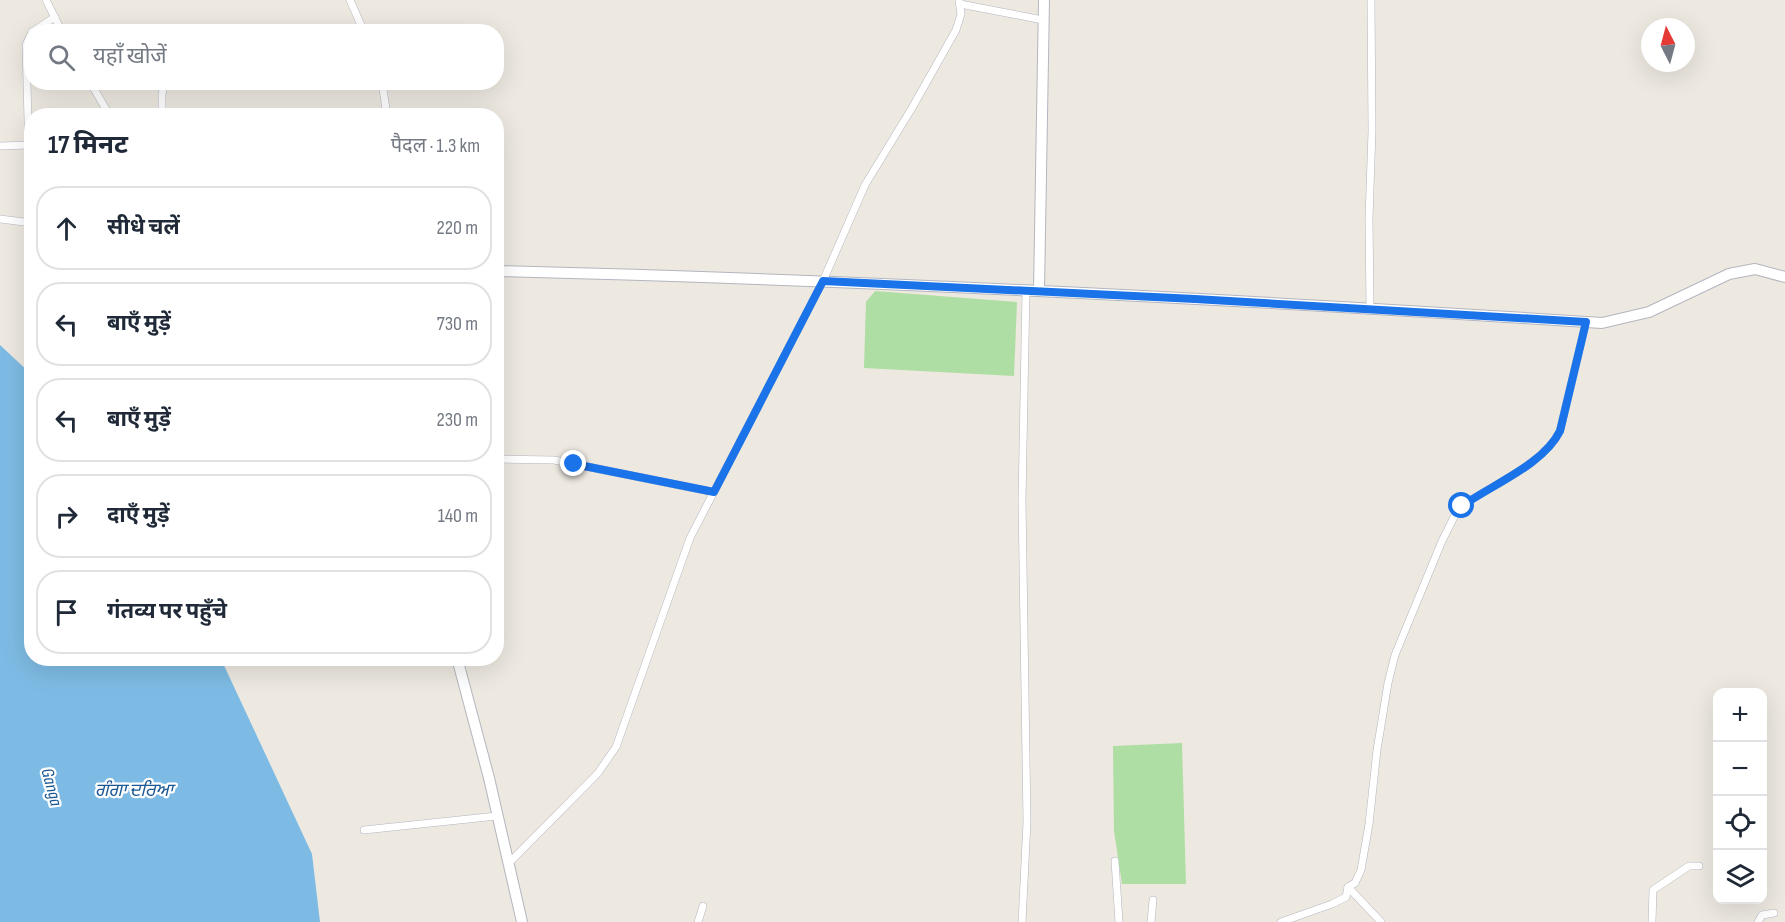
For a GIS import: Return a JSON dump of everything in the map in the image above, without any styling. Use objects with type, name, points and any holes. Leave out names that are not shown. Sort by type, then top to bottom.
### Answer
[{"type":"main road","points":[[1039,291],[1044,0]]},
{"type":"main road","points":[[504,271],[823,281],[1039,291],[1602,323],[1649,312],[1729,274],[1755,269],[1785,277]]},
{"type":"main road","points":[[459,666],[522,922]]},
{"type":"street","points":[[46,0],[58,24]]},
{"type":"street","points":[[350,0],[360,24]]},
{"type":"street","points":[[1370,309],[1371,0]]},
{"type":"street","points":[[508,864],[598,773],[616,747],[690,538],[823,281],[866,185],[956,30],[961,14],[959,2],[1043,20]]},
{"type":"street","points":[[44,24],[55,17]]},
{"type":"street","points":[[27,90],[28,108]]},
{"type":"street","points":[[95,90],[105,108]]},
{"type":"street","points":[[162,108],[163,90]]},
{"type":"street","points":[[383,90],[386,108]]},
{"type":"street","points":[[0,146],[24,145]]},
{"type":"street","points":[[0,219],[24,222]]},
{"type":"street","points":[[1022,922],[1027,822],[1022,500],[1026,291]]},
{"type":"street","points":[[1348,886],[1355,883],[1361,870],[1388,683],[1395,655],[1411,615],[1449,527],[1462,506],[1539,456],[1555,441],[1560,431],[1586,322]]},
{"type":"street","points":[[504,459],[564,462],[714,492]]},
{"type":"street","points":[[364,830],[497,816]]},
{"type":"street","points":[[1115,861],[1119,922]]},
{"type":"street","points":[[1652,922],[1653,890],[1689,866],[1699,866]]},
{"type":"street","points":[[1348,886],[1382,922]]},
{"type":"street","points":[[1281,922],[1346,897],[1348,886]]},
{"type":"street","points":[[1151,922],[1153,900]]},
{"type":"street","points":[[698,922],[703,906]]},
{"type":"street","points":[[1758,922],[1762,915],[1774,913]]},
{"type":"green space","points":[[875,291],[1017,302],[1014,376],[864,368],[866,302]]},
{"type":"green space","points":[[1182,743],[1186,884],[1122,884],[1114,831],[1113,746]]},
{"type":"water","name":"ਗੰਗਾ ਦਰਿਆ","points":[[0,345],[24,367],[24,666],[224,666],[312,854],[320,922],[0,922]]},
{"type":"route","points":[[574,464],[714,492],[823,281],[1195,299],[1586,322],[1560,431],[1555,441],[1521,469],[1462,506]]},
{"type":"water label","name":"Ganga","points":[[52,787]]}]
